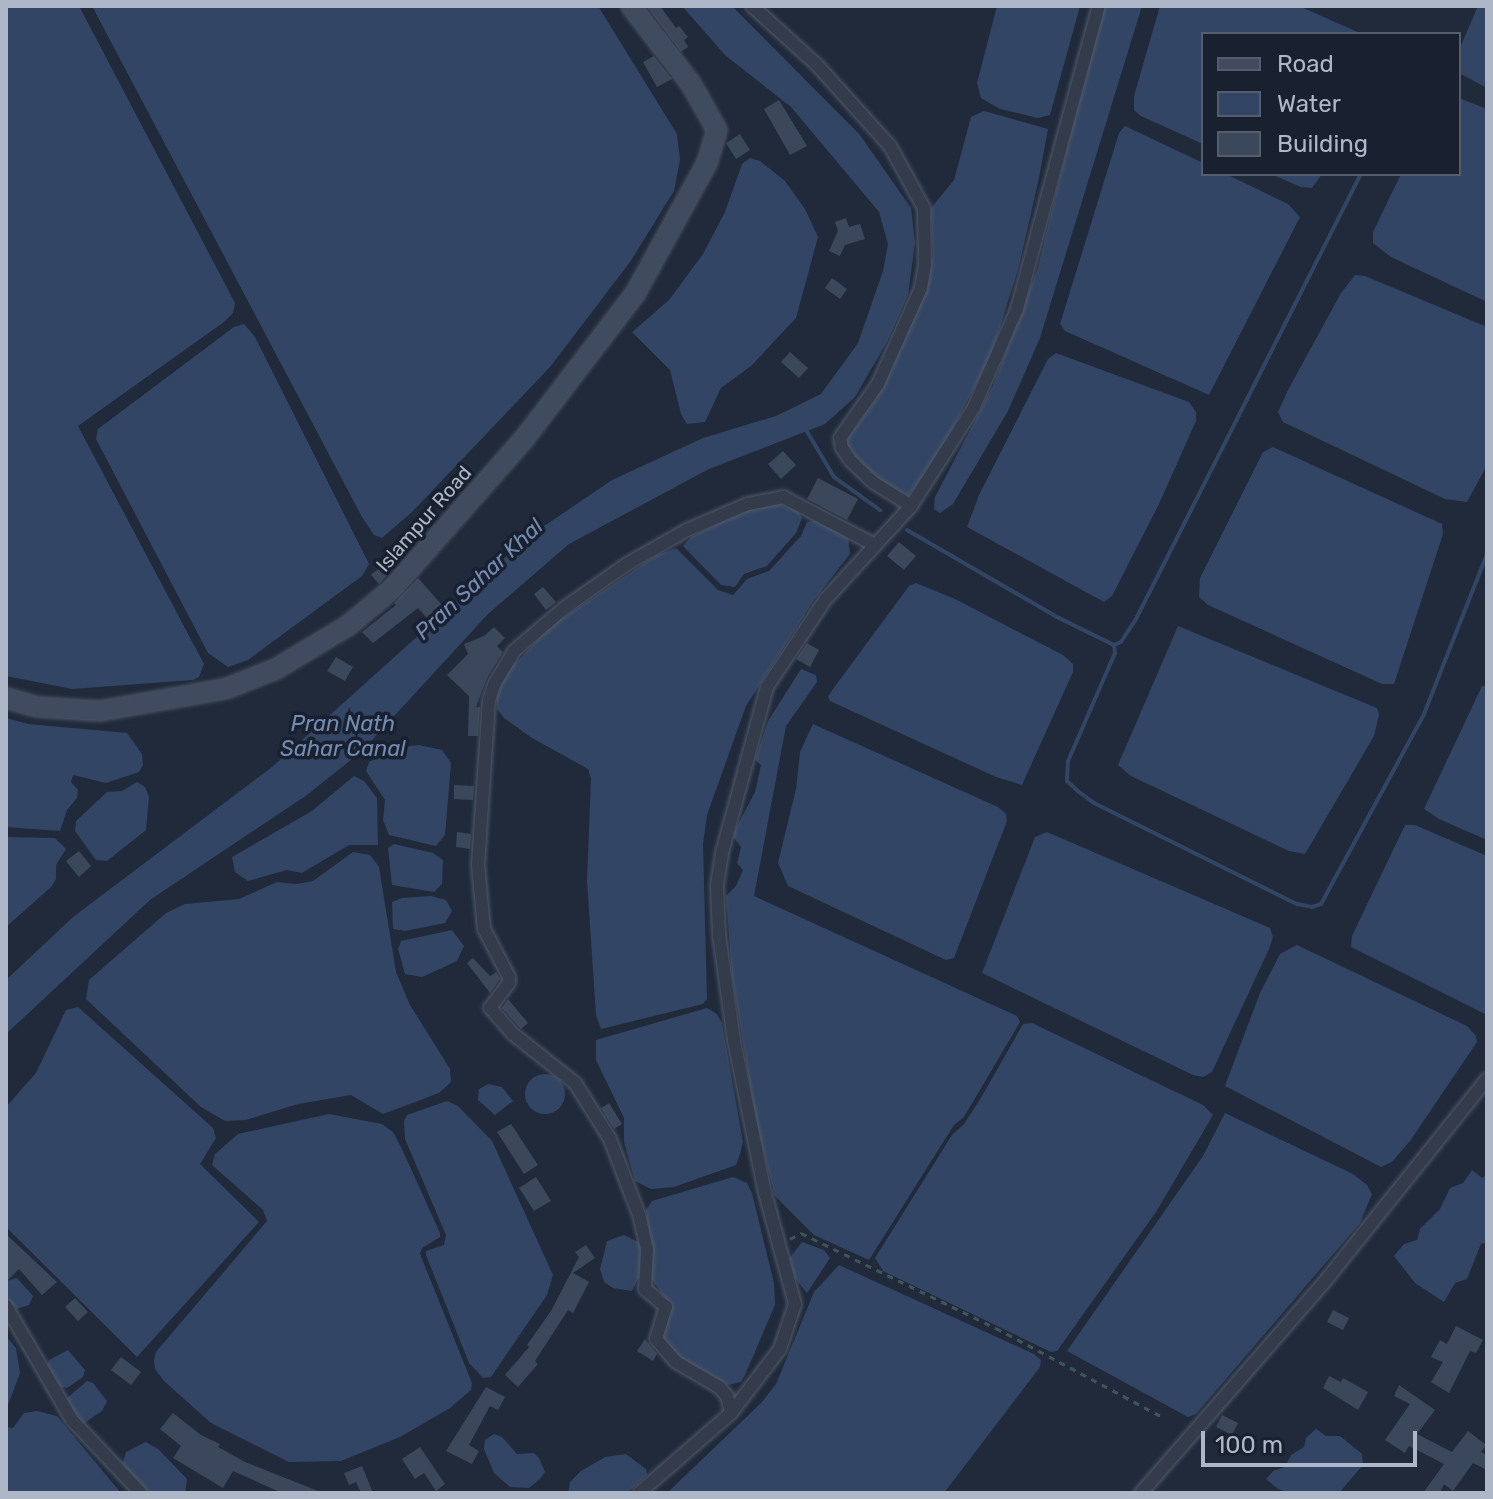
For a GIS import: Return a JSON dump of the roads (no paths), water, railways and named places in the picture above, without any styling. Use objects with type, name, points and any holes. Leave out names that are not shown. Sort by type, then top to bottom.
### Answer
[{"type":"street","name":"Islampur Road","points":[[6,698],[37,707],[100,711],[225,689],[276,669],[349,625],[393,588],[524,439],[635,294],[707,163],[717,130],[691,84],[631,6]]},
{"type":"street","points":[[752,6],[817,65],[890,146],[924,208],[925,265],[921,288],[878,384],[840,438],[850,460],[873,482],[911,506]]},
{"type":"street","points":[[639,1493],[731,1413],[780,1349],[795,1304],[734,1040],[719,934],[717,885],[767,687],[825,600],[911,506],[974,407],[1017,309],[1099,6]]},
{"type":"street","points":[[731,1413],[727,1396],[719,1387],[676,1362],[656,1339],[666,1307],[645,1289],[647,1249],[639,1215],[610,1139],[575,1083],[513,1034],[490,1008],[509,983],[509,977],[484,929],[478,865],[489,700],[514,651],[563,609],[627,564],[675,537],[748,504],[783,497],[875,545]]},
{"type":"street","points":[[1141,1493],[1322,1285],[1487,1079]]},
{"type":"street","points":[[6,1306],[72,1420],[141,1493]]},
{"type":"water","points":[[6,6],[79,6],[235,303],[233,313],[224,322],[78,426],[204,664],[199,677],[193,680],[72,689],[6,676]]},
{"type":"water","points":[[92,6],[598,6],[677,134],[680,160],[674,191],[630,262],[550,367],[412,512],[382,538],[374,535],[362,517]]},
{"type":"water","name":"Pran Nath Sahar Canal","points":[[682,6],[732,6],[860,135],[911,208],[915,243],[908,295],[887,342],[855,397],[825,424],[709,469],[569,544],[488,614],[362,751],[307,795],[150,900],[6,1034],[6,980],[73,917],[272,767],[528,537],[612,480],[703,438],[776,416],[821,394],[858,343],[883,271],[888,244],[879,212],[791,107],[725,55]]},
{"type":"water","points":[[997,6],[1080,6],[1050,115],[1038,118],[1000,109],[981,98],[977,83]]},
{"type":"water","points":[[1102,6],[1142,6],[1040,338],[1008,411],[953,504],[940,513],[934,509],[935,497],[993,386],[1038,267]]},
{"type":"water","points":[[1160,6],[1299,6],[1358,32],[1201,32],[1201,143],[1141,116],[1134,110],[1134,96]]},
{"type":"water","points":[[1478,6],[1487,6],[1487,88],[1461,74],[1461,45]]},
{"type":"water","points":[[1461,99],[1487,109],[1487,302],[1391,257],[1373,243],[1373,232],[1400,176],[1461,176]]},
{"type":"water","points":[[984,111],[1048,129],[1039,178],[1019,266],[991,356],[940,452],[909,495],[900,493],[868,473],[845,442],[876,398],[923,298],[933,256],[931,208],[954,180],[971,117]]},
{"type":"water","points":[[1125,126],[1201,162],[1201,176],[1230,176],[1288,204],[1300,217],[1209,395],[1065,331],[1060,324],[1119,133]]},
{"type":"water","points":[[750,158],[760,161],[785,181],[805,209],[818,237],[796,318],[751,366],[721,388],[705,422],[687,424],[681,414],[670,370],[632,332],[669,300],[703,254],[725,212],[742,164]]},
{"type":"water","points":[[1276,176],[1321,176],[1312,188],[1301,187]]},
{"type":"water","points":[[1355,275],[1365,276],[1487,327],[1487,465],[1467,502],[1445,499],[1283,422],[1278,412],[1341,293]]},
{"type":"water","points":[[244,324],[255,337],[369,564],[362,576],[248,660],[228,667],[208,653],[96,439],[98,429],[234,327]]},
{"type":"water","points":[[1056,353],[1189,402],[1196,412],[1196,421],[1159,504],[1112,596],[1104,602],[967,527],[979,495],[1048,359]]},
{"type":"water","points":[[1273,447],[1442,524],[1443,534],[1394,684],[1382,684],[1208,605],[1199,597],[1200,578],[1263,452]]},
{"type":"water","points":[[775,503],[798,511],[802,518],[796,533],[767,566],[744,574],[735,587],[721,585],[683,546],[691,537],[753,506]]},
{"type":"water","points":[[819,520],[848,536],[850,554],[814,600],[746,706],[707,815],[703,844],[707,999],[703,1004],[601,1029],[596,1015],[587,881],[591,778],[588,769],[532,738],[504,718],[497,709],[496,693],[506,673],[551,626],[655,556],[676,548],[718,590],[733,595],[747,579],[769,571],[801,536],[807,522]]},
{"type":"water","points":[[916,583],[955,599],[1063,655],[1073,664],[1073,672],[1022,785],[996,777],[830,701],[828,697],[833,689],[909,586]]},
{"type":"water","points":[[1178,626],[1377,708],[1379,715],[1374,736],[1305,854],[1289,851],[1131,776],[1118,765]]},
{"type":"water","points":[[801,669],[816,675],[817,682],[786,726],[754,896],[1017,1016],[1020,1022],[964,1117],[954,1125],[869,1260],[814,1235],[775,1196],[756,1121],[732,975],[726,896],[736,886],[743,870],[737,863],[741,847],[734,838],[734,832],[755,792],[761,765],[755,760],[768,721]]},
{"type":"water","points":[[1482,686],[1487,686],[1487,840],[1424,809]]},
{"type":"water","points":[[6,718],[28,724],[127,733],[142,754],[143,765],[139,772],[106,783],[73,775],[71,782],[78,790],[77,798],[67,810],[60,831],[6,827]]},
{"type":"water","points":[[813,724],[998,807],[1006,814],[1007,821],[954,958],[946,960],[788,886],[778,863],[796,789],[800,752]]},
{"type":"water","points":[[419,745],[442,750],[451,763],[445,835],[436,846],[389,835],[383,820],[385,800],[366,771],[369,762],[395,748]]},
{"type":"water","points":[[354,776],[364,781],[377,798],[378,845],[349,845],[302,873],[287,870],[248,881],[235,872],[232,857],[312,811]]},
{"type":"water","points":[[137,782],[145,787],[149,797],[146,830],[107,861],[96,860],[75,831],[76,821],[107,792],[122,791]]},
{"type":"water","points":[[1405,825],[1415,825],[1487,856],[1487,1015],[1351,947],[1352,936]]},
{"type":"water","points":[[1047,832],[1270,928],[1273,937],[1269,949],[1212,1072],[1203,1077],[1193,1075],[982,973],[1035,837]]},
{"type":"water","points":[[6,837],[55,838],[66,849],[56,865],[56,879],[51,887],[6,927]]},
{"type":"water","points":[[394,844],[433,853],[443,860],[442,884],[434,892],[392,885],[388,848]]},
{"type":"water","points":[[353,852],[370,855],[379,867],[396,972],[410,1005],[450,1069],[451,1082],[439,1093],[383,1114],[351,1095],[298,1104],[246,1120],[225,1121],[201,1107],[86,999],[89,980],[166,913],[185,904],[239,899],[277,882],[296,884],[313,881]]},
{"type":"water","points":[[431,896],[446,900],[452,911],[445,923],[405,931],[393,929],[392,902],[402,898]]},
{"type":"water","points":[[452,930],[464,946],[457,961],[422,977],[405,974],[398,949],[401,941]]},
{"type":"water","points":[[1297,945],[1467,1026],[1476,1036],[1477,1042],[1410,1141],[1392,1162],[1381,1167],[1225,1086],[1260,993],[1280,954]]},
{"type":"water","points":[[78,1007],[213,1128],[216,1138],[200,1164],[259,1222],[137,1357],[6,1227],[6,1107],[36,1073],[66,1010]]},
{"type":"water","points":[[707,1008],[717,1014],[722,1023],[743,1142],[740,1154],[736,1165],[674,1187],[651,1189],[635,1181],[624,1142],[624,1118],[596,1060],[596,1040]]},
{"type":"water","points":[[1032,1023],[1203,1105],[1213,1115],[1156,1212],[1057,1351],[1051,1352],[883,1271],[875,1258],[952,1135],[964,1124],[982,1096],[1023,1024]]},
{"type":"water","points":[[545,1074],[559,1080],[565,1094],[559,1108],[545,1114],[531,1108],[525,1094],[531,1080]]},
{"type":"water","points":[[488,1084],[502,1087],[513,1101],[495,1115],[478,1100],[479,1089]]},
{"type":"water","points":[[447,1101],[458,1106],[492,1141],[553,1275],[547,1295],[491,1377],[483,1378],[469,1363],[426,1255],[426,1251],[444,1245],[446,1235],[405,1139],[404,1121],[407,1115]]},
{"type":"water","points":[[1225,1113],[1353,1174],[1367,1185],[1372,1194],[1360,1223],[1196,1414],[1188,1417],[1067,1351],[1203,1156]]},
{"type":"water","points":[[329,1114],[382,1124],[393,1132],[440,1233],[440,1237],[422,1248],[420,1254],[472,1383],[471,1390],[450,1408],[400,1437],[341,1461],[289,1462],[211,1423],[164,1381],[155,1369],[154,1360],[156,1352],[267,1221],[263,1210],[212,1165],[215,1154],[238,1134]]},
{"type":"water","points":[[1472,1170],[1482,1178],[1487,1175],[1487,1242],[1481,1244],[1467,1279],[1455,1283],[1444,1302],[1415,1283],[1394,1256],[1404,1244],[1417,1240],[1420,1229],[1440,1209],[1450,1188],[1463,1183]]},
{"type":"water","points":[[733,1177],[747,1183],[752,1193],[774,1283],[775,1305],[741,1382],[728,1385],[683,1360],[661,1339],[670,1304],[651,1279],[652,1258],[646,1210],[652,1201]]},
{"type":"water","points":[[624,1235],[638,1242],[642,1248],[640,1275],[632,1291],[613,1288],[604,1282],[600,1269],[607,1241]]},
{"type":"water","points":[[802,1242],[824,1250],[830,1258],[807,1293],[795,1278],[789,1259]]},
{"type":"water","points":[[839,1265],[1034,1354],[1041,1360],[1040,1367],[944,1493],[667,1493],[761,1403],[776,1384],[814,1292]]},
{"type":"water","points":[[17,1278],[33,1296],[29,1305],[17,1309],[6,1298],[6,1281]]},
{"type":"water","points":[[6,1336],[16,1348],[20,1373],[6,1410]]},
{"type":"water","points":[[68,1350],[85,1370],[83,1377],[67,1388],[61,1387],[47,1367],[49,1360]]},
{"type":"water","points":[[87,1381],[93,1383],[107,1401],[102,1411],[83,1424],[66,1399]]},
{"type":"water","points":[[37,1411],[57,1416],[121,1493],[6,1493],[6,1427],[13,1428],[24,1413]]},
{"type":"water","points":[[1316,1429],[1326,1436],[1340,1436],[1362,1454],[1363,1465],[1339,1493],[1290,1493],[1278,1489],[1266,1479],[1273,1471],[1285,1467],[1291,1455],[1304,1447],[1306,1438]]},
{"type":"water","points":[[494,1434],[502,1437],[517,1454],[534,1453],[539,1458],[545,1472],[529,1488],[510,1487],[494,1473],[484,1449],[485,1440]]},
{"type":"water","points":[[146,1442],[158,1449],[187,1479],[185,1493],[149,1493],[122,1464],[126,1452]]},
{"type":"water","points":[[626,1454],[646,1469],[647,1475],[627,1493],[568,1493],[570,1482],[581,1471],[605,1457]]},
{"type":"waterway","points":[[1114,645],[1121,642],[1136,619],[1360,176]]},
{"type":"waterway","points":[[805,428],[834,477],[880,510]]},
{"type":"waterway","points":[[907,530],[1059,618],[1114,645],[1115,653],[1068,761],[1067,781],[1094,803],[1297,904],[1312,907],[1321,904],[1424,714],[1487,554]]},
{"type":"water label","name":"Pran Sahar Khal","points":[[479,579]]}]
